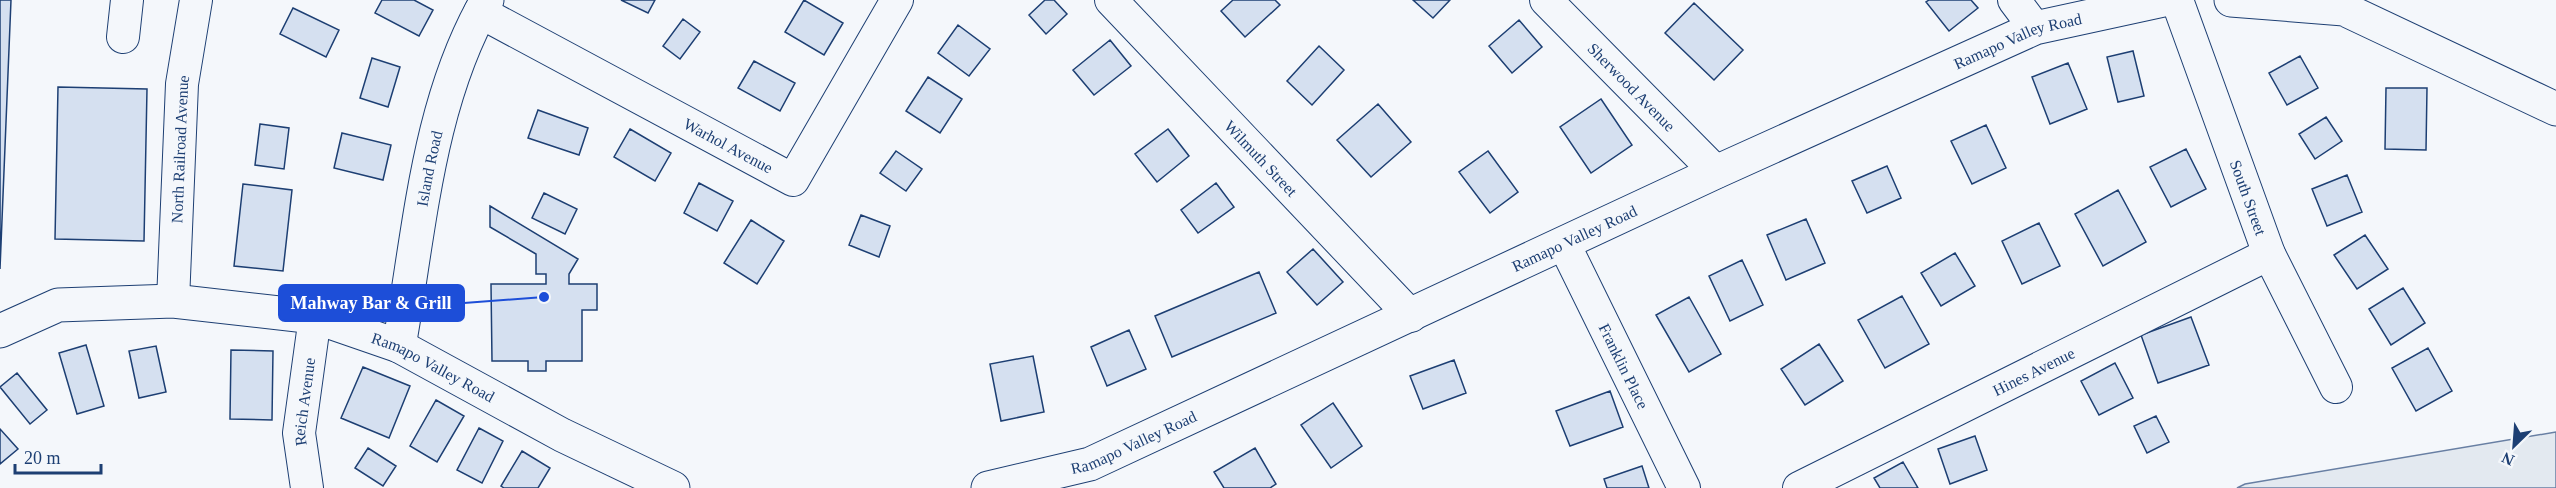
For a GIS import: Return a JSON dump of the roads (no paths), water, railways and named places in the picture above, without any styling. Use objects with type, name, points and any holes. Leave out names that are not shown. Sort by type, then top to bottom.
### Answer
[{"type":"main road","name":"Ramapo Valley Road","points":[[988,488],[1090,464],[1716,172],[2034,28],[2164,0]]},
{"type":"main road","points":[[2231,0],[2284,1],[2344,9],[2556,109]]},
{"type":"main road","name":"Island Road","points":[[399,346],[428,165],[445,99],[483,6]]},
{"type":"main road","name":"Ramapo Valley Road","points":[[0,331],[58,305],[173,301],[315,317],[399,346],[562,435],[673,488]]},
{"type":"street","points":[[123,36],[127,0]]},
{"type":"street","name":"North Railroad Avenue","points":[[173,301],[183,84],[196,0]]},
{"type":"street","name":"Warhol Avenue","points":[[483,6],[793,180],[897,0]]},
{"type":"street","name":"Wilmuth Street","points":[[1111,0],[1411,316]]},
{"type":"street","name":"Sherwood Avenue","points":[[1546,0],[1716,172]]},
{"type":"street","points":[[2014,0],[2034,28]]},
{"type":"street","name":"South Street","points":[[2177,0],[2269,254],[2336,387]]},
{"type":"street","name":"Franklin Place","points":[[1564,244],[1684,488]]},
{"type":"street","name":"Hines Avenue","points":[[1799,488],[2269,254]]},
{"type":"street","name":"Reich Avenue","points":[[307,488],[299,433],[315,317]]},
{"type":"place","name":"Mahway Bar & Grill","points":[[544,297]]}]
